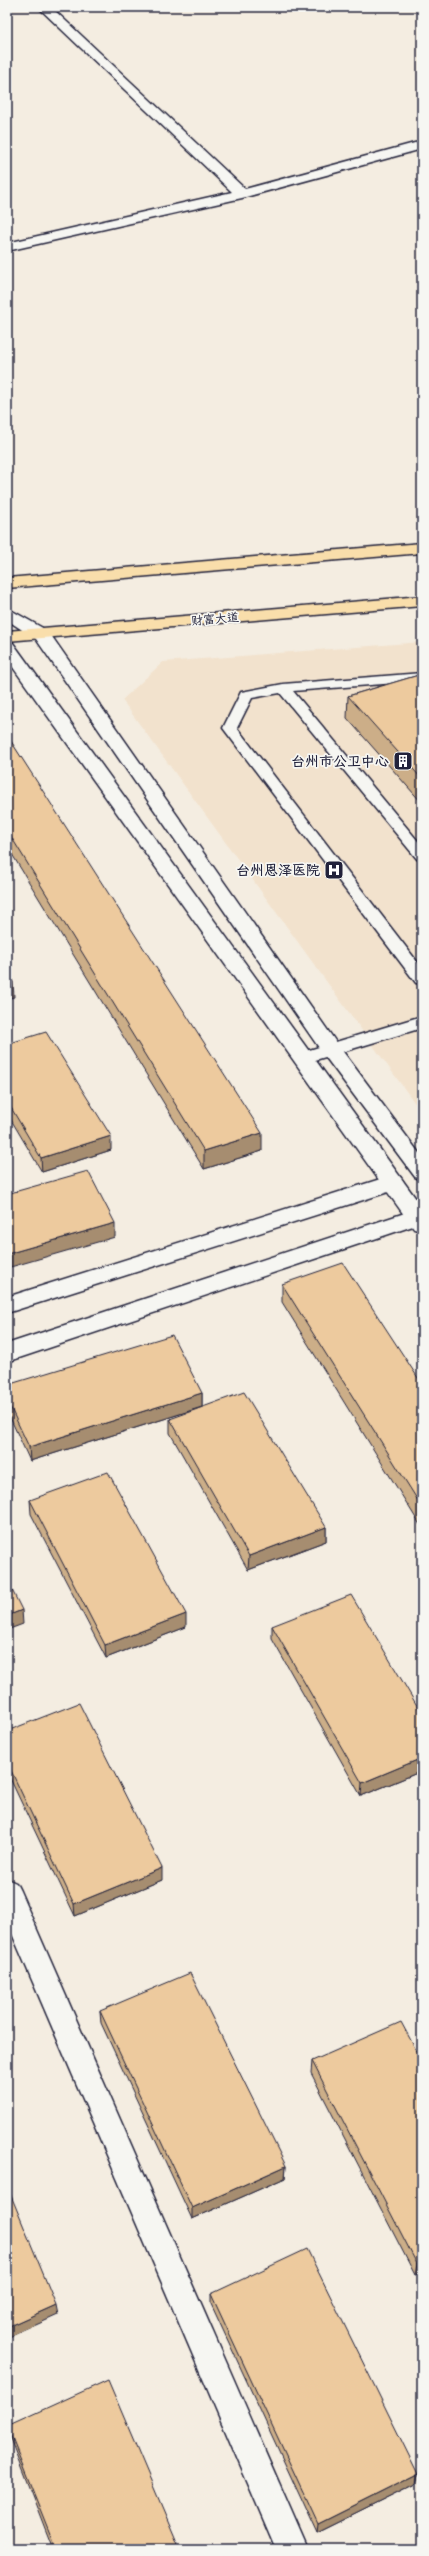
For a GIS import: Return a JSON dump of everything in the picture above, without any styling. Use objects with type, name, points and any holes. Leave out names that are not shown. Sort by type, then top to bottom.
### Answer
[{"type":"main road","points":[[7,583],[422,548]]},
{"type":"main road","name":"财富大道","points":[[7,636],[42,635],[422,601]]},
{"type":"street","points":[[44,7],[242,194]]},
{"type":"street","points":[[7,247],[242,194],[422,145]]},
{"type":"street","points":[[7,613],[42,635],[332,1050],[422,1172]]},
{"type":"street","points":[[7,1353],[420,1220],[10,657]]},
{"type":"street","points":[[7,1305],[393,1183]]},
{"type":"street","points":[[7,1891],[292,2549]]},
{"type":"lane","points":[[422,677],[284,688],[246,695],[230,728],[422,979]]},
{"type":"lane","points":[[284,688],[422,856]]},
{"type":"lane","points":[[302,1058],[422,1022]]},
{"type":"shaded area","name":"台州恩泽医院","points":[[422,642],[422,1113],[122,700],[163,662]]},
{"type":"building","name":"台州市公卫中心","points":[[422,674],[422,779],[348,696]]},
{"type":"building","points":[[7,735],[262,1133],[204,1151],[7,830]]},
{"type":"building","points":[[7,972],[13,982],[7,984]]},
{"type":"building","points":[[46,1032],[111,1136],[41,1158],[7,1101],[7,1044]]},
{"type":"building","points":[[88,1171],[115,1223],[7,1254],[7,1194]]},
{"type":"building","points":[[343,1263],[422,1384],[422,1507],[282,1284]]},
{"type":"building","points":[[172,1335],[202,1393],[29,1447],[7,1400],[7,1385]]},
{"type":"building","points":[[244,1392],[326,1527],[249,1556],[170,1419]]},
{"type":"building","points":[[108,1472],[186,1614],[105,1645],[30,1500]]},
{"type":"building","points":[[7,1580],[22,1610],[7,1616]]},
{"type":"building","points":[[351,1595],[422,1714],[422,1758],[362,1783],[272,1626]]},
{"type":"building","points":[[79,1703],[162,1868],[74,1904],[7,1762],[7,1731]]},
{"type":"building","points":[[190,1973],[286,2166],[192,2208],[100,2011]]},
{"type":"building","points":[[401,2022],[422,2061],[422,2261],[417,2264],[312,2061]]},
{"type":"building","points":[[7,2186],[56,2305],[7,2327]]},
{"type":"building","points":[[307,2249],[418,2474],[318,2524],[211,2294]]},
{"type":"building","points":[[108,2380],[180,2549],[56,2549],[7,2426]]},
{"type":"place","name":"台州市公卫中心","points":[[403,761]]},
{"type":"place","name":"台州恩泽医院","points":[[334,870]]}]
